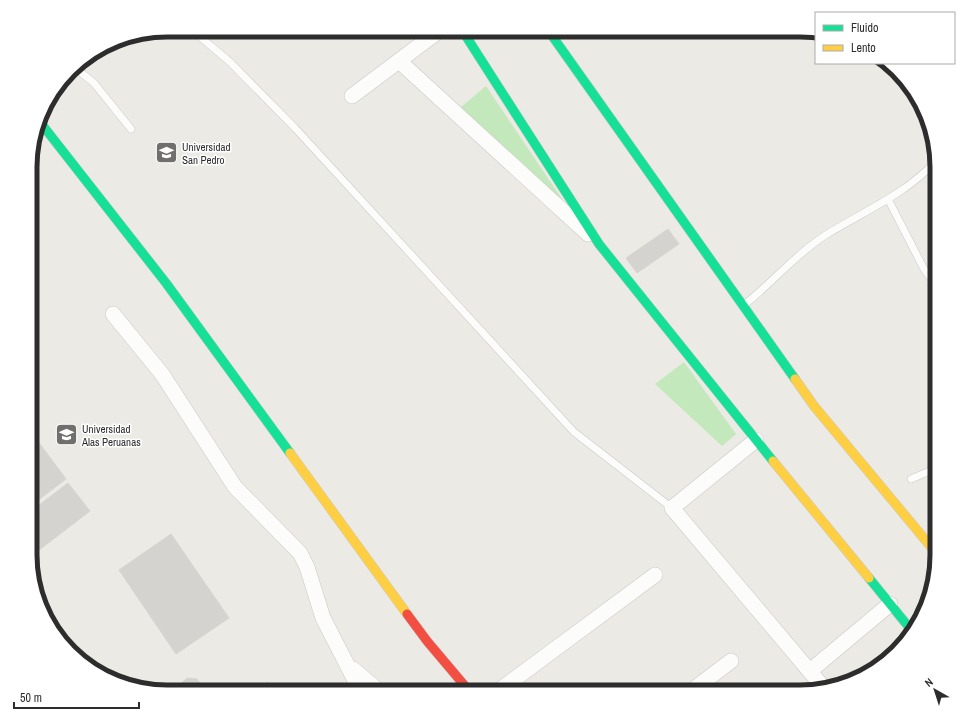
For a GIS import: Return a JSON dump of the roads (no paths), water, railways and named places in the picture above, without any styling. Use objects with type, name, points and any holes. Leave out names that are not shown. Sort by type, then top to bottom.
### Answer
[{"type":"street","points":[[352,96],[431,37]]},
{"type":"street","points":[[466,37],[599,244],[756,440],[909,626]]},
{"type":"street","points":[[553,37],[814,406],[930,546]]},
{"type":"street","points":[[399,61],[574,223],[599,244]]},
{"type":"street","points":[[43,126],[166,283],[427,640],[464,685]]},
{"type":"street","points":[[113,314],[162,374],[235,487],[300,553],[307,567],[323,618],[357,685]]},
{"type":"street","points":[[756,440],[672,508],[820,684]]},
{"type":"street","points":[[507,685],[656,575]]},
{"type":"street","points":[[810,671],[890,604]]},
{"type":"street","points":[[699,685],[731,661]]},
{"type":"street","points":[[347,665],[371,685]]},
{"type":"lane","points":[[200,37],[230,62],[295,128],[574,432],[672,508]]},
{"type":"lane","points":[[79,71],[94,83],[131,129]]},
{"type":"lane","points":[[743,305],[820,239],[888,199],[930,167]]},
{"type":"lane","points":[[888,199],[924,269],[930,277]]},
{"type":"lane","points":[[911,479],[930,471]]},
{"type":"place","name":"Universidad San Pedro","points":[[167,153]]},
{"type":"place","name":"Universidad Alas Peruanas","points":[[66,435]]}]
